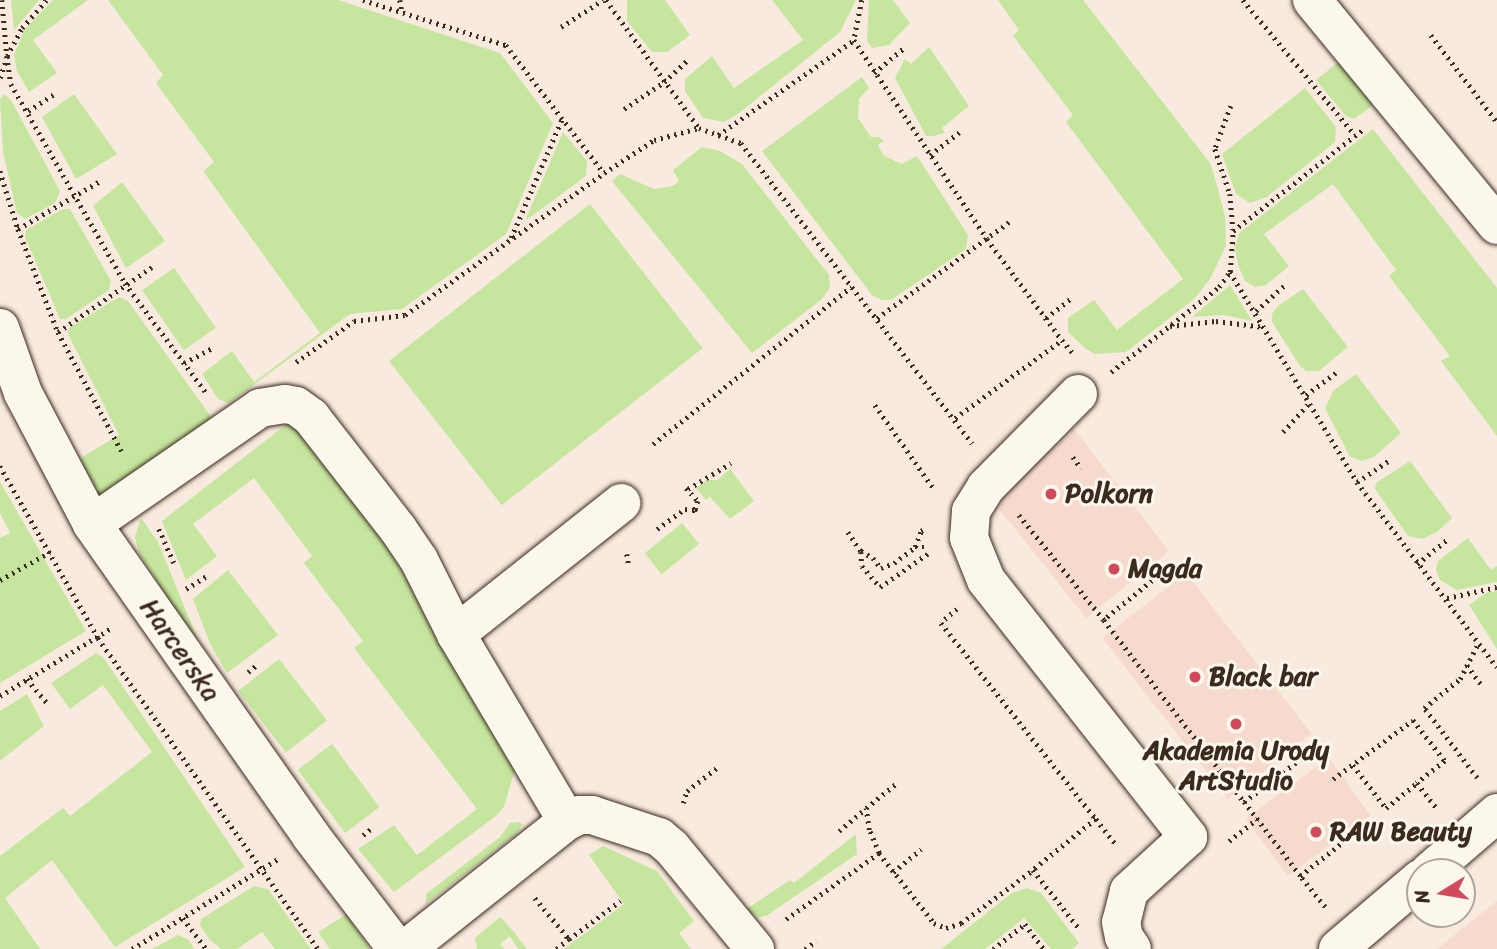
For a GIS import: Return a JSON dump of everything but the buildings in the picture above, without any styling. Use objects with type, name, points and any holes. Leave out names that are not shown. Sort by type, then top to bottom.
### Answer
[{"type":"street","points":[[1312,0],[1497,225]]},
{"type":"street","name":"Harcerska","points":[[0,328],[23,393],[92,524],[311,836],[397,949]]},
{"type":"street","points":[[1087,389],[992,481],[974,506],[969,527],[971,549],[986,580],[1188,837],[1126,896],[1121,922],[1124,937],[1132,949]]},
{"type":"street","points":[[92,524],[260,408],[279,404],[296,406],[311,417],[419,560],[456,634],[567,821]]},
{"type":"street","points":[[456,634],[621,503]]},
{"type":"street","points":[[1441,858],[1490,799]]},
{"type":"street","points":[[406,949],[567,821],[580,815],[592,815],[659,837],[672,848],[753,947]]},
{"type":"street","points":[[1335,932],[1406,888]]},
{"type":"path","points":[[2,0],[11,84],[125,284],[215,404]]},
{"type":"path","points":[[0,78],[7,56],[22,28],[46,0]]},
{"type":"path","points":[[363,0],[506,45],[604,173]]},
{"type":"path","points":[[400,0],[402,12]]},
{"type":"path","points":[[561,27],[604,0],[699,128],[741,143],[850,287],[955,418],[992,481],[1104,621],[1300,876],[1335,932]]},
{"type":"path","points":[[862,0],[854,40],[987,239],[1062,340],[1087,389],[1219,287],[1230,272],[1233,231],[1230,194],[1215,149],[1231,106]]},
{"type":"path","points":[[1243,0],[1354,135]]},
{"type":"path","points":[[1430,35],[1497,122]]},
{"type":"path","points":[[718,135],[854,40]]},
{"type":"path","points":[[874,73],[905,47]]},
{"type":"path","points":[[624,109],[664,82],[690,58]]},
{"type":"path","points":[[28,111],[52,95]]},
{"type":"path","points":[[510,239],[562,119]]},
{"type":"path","points":[[1233,231],[1368,126]]},
{"type":"path","points":[[289,367],[354,321],[405,315],[654,140],[699,128]]},
{"type":"path","points":[[930,155],[959,132]]},
{"type":"path","points":[[0,171],[18,229],[58,332],[143,491],[175,564]]},
{"type":"path","points":[[18,229],[102,180]]},
{"type":"path","points":[[877,318],[1012,220]]},
{"type":"path","points":[[58,332],[152,267]]},
{"type":"path","points":[[1230,272],[1357,482],[1497,667]]},
{"type":"path","points":[[1256,311],[1285,285]]},
{"type":"path","points":[[653,443],[850,287]]},
{"type":"path","points":[[1046,318],[1072,298]]},
{"type":"path","points":[[1169,326],[1216,321],[1264,327]]},
{"type":"path","points":[[955,418],[1062,340]]},
{"type":"path","points":[[184,363],[212,348]]},
{"type":"path","points":[[1306,396],[1337,372]]},
{"type":"path","points":[[1283,432],[1310,402]]},
{"type":"path","points":[[875,405],[932,484]]},
{"type":"path","points":[[1357,482],[1390,460]]},
{"type":"path","points":[[657,529],[685,509],[697,512],[698,502],[687,488],[731,463]]},
{"type":"path","points":[[0,466],[98,638],[318,949]]},
{"type":"path","points":[[848,532],[861,551],[873,558],[881,568],[886,568],[915,547],[937,547],[880,587],[862,566],[861,551]]},
{"type":"path","points":[[1417,564],[1449,538]]},
{"type":"path","points":[[0,580],[50,552]]},
{"type":"path","points":[[1104,621],[1163,572]]},
{"type":"path","points":[[186,589],[207,576]]},
{"type":"path","points":[[180,577],[191,601]]},
{"type":"path","points":[[1447,598],[1497,587]]},
{"type":"path","points":[[0,696],[98,638],[148,604]]},
{"type":"path","points":[[866,808],[869,830],[879,853],[934,923],[946,928],[961,923],[1096,819],[941,623],[962,605]]},
{"type":"path","points":[[1478,644],[1460,678],[1424,708],[1490,799]]},
{"type":"path","points":[[1467,665],[1481,684]]},
{"type":"path","points":[[27,679],[49,705]]},
{"type":"path","points":[[1333,779],[1413,720],[1445,761],[1386,808],[1353,765]]},
{"type":"path","points":[[1244,802],[1311,751]]},
{"type":"path","points":[[687,791],[716,768]]},
{"type":"path","points":[[839,831],[897,783]]},
{"type":"path","points":[[1418,783],[1444,818]]},
{"type":"path","points":[[1300,876],[1367,823]]},
{"type":"path","points":[[132,949],[261,871],[311,836]]},
{"type":"path","points":[[894,872],[921,849]]},
{"type":"path","points":[[753,947],[879,853]]},
{"type":"path","points":[[1033,870],[1080,928]]},
{"type":"path","points":[[527,888],[569,939]]},
{"type":"path","points":[[556,949],[620,901]]},
{"type":"path","points":[[183,918],[206,949]]},
{"type":"path","points":[[993,949],[1025,924],[1044,949]]},
{"type":"path","points":[[805,949],[816,941]]},
{"type":"shaded area","points":[[1073,428],[1169,551],[1086,618],[1000,510],[1004,492],[1011,481],[1069,436]]},
{"type":"shaded area","points":[[1186,573],[1312,734],[1228,799],[1102,638]]},
{"type":"shaded area","points":[[1329,758],[1371,815],[1287,876],[1246,819]]},
{"type":"shaded area","points":[[1497,901],[1497,949],[1437,949],[1463,928],[1476,928],[1476,918]]},
{"type":"green space","points":[[11,0],[39,0],[14,30]]},
{"type":"green space","points":[[53,0],[88,0],[33,40],[57,73],[29,92],[17,71],[14,55],[25,29]]},
{"type":"green space","points":[[108,0],[338,0],[500,53],[553,123],[506,234],[402,309],[350,314],[229,403],[218,399],[202,374],[232,351],[254,382],[320,333],[203,171],[214,162],[156,83],[163,75]]},
{"type":"green space","points":[[627,0],[665,0],[690,35],[667,52],[652,52],[627,21]]},
{"type":"green space","points":[[772,0],[856,0],[840,32],[738,114],[724,122],[703,118],[685,91],[685,79],[712,56],[734,88],[803,40]]},
{"type":"green space","points":[[869,0],[893,0],[910,23],[889,45],[872,48],[867,41]]},
{"type":"green space","points":[[998,0],[1083,0],[1210,163],[1225,216],[1226,246],[1210,279],[1194,299],[1126,352],[1095,354],[1086,349],[1068,332],[1068,318],[1094,300],[1117,330],[1183,279],[1066,122],[1073,115],[1013,36],[1019,30]]},
{"type":"green space","points":[[929,47],[969,106],[942,128],[945,133],[933,136],[926,136],[895,78],[905,59],[911,64]]},
{"type":"green space","points":[[1340,61],[1375,97],[1372,106],[1354,119],[1346,116],[1316,80]]},
{"type":"green space","points":[[862,77],[869,88],[859,99],[858,118],[871,137],[879,137],[884,141],[878,145],[884,156],[902,164],[917,156],[968,235],[966,249],[891,300],[882,300],[872,295],[762,151]]},
{"type":"green space","points":[[1305,88],[1336,127],[1335,142],[1267,197],[1250,203],[1236,194],[1222,154]]},
{"type":"green space","points":[[4,94],[11,100],[60,191],[55,203],[25,219],[17,213],[3,152],[0,99]]},
{"type":"green space","points":[[74,94],[117,154],[76,179],[42,117]]},
{"type":"green space","points":[[1373,129],[1497,288],[1497,436],[1441,361],[1450,356],[1389,276],[1396,270],[1333,184],[1264,234],[1289,266],[1266,285],[1255,287],[1245,281],[1238,265],[1235,247],[1239,233]]},
{"type":"green space","points":[[563,132],[587,161],[586,176],[525,221]]},
{"type":"green space","points":[[702,147],[720,151],[742,164],[829,275],[830,288],[821,300],[752,353],[612,181],[620,174],[654,189],[673,186],[679,181],[673,170]]},
{"type":"green space","points":[[122,182],[165,241],[126,268],[93,206]]},
{"type":"green space","points":[[590,204],[703,348],[502,505],[389,361]]},
{"type":"green space","points":[[63,209],[70,209],[111,281],[109,290],[66,319],[60,319],[25,237],[26,230]]},
{"type":"green space","points":[[174,268],[216,328],[184,350],[142,290]]},
{"type":"green space","points":[[1230,285],[1252,321],[1224,315],[1192,317]]},
{"type":"green space","points":[[1303,289],[1348,347],[1319,371],[1306,371],[1300,366],[1272,322],[1272,314],[1278,306]]},
{"type":"green space","points":[[119,297],[128,301],[212,418],[93,510],[69,465],[119,435],[68,334],[69,328]]},
{"type":"green space","points":[[1356,374],[1401,433],[1374,457],[1362,461],[1350,457],[1325,408],[1334,390]]},
{"type":"green space","points":[[287,424],[297,430],[407,567],[515,769],[504,807],[496,816],[394,892],[358,849],[394,825],[417,855],[477,809],[354,648],[363,641],[304,563],[312,556],[254,478],[193,524],[217,556],[186,580],[162,521]]},
{"type":"green space","points":[[1410,461],[1452,518],[1437,532],[1422,539],[1408,536],[1375,489],[1376,483]]},
{"type":"green space","points":[[730,469],[754,501],[730,519],[710,497],[706,500],[696,488],[707,480],[717,480]]},
{"type":"green space","points":[[0,482],[86,631],[0,683],[0,538],[10,533],[0,513]]},
{"type":"green space","points":[[141,518],[158,542],[203,653],[139,553],[135,537]]},
{"type":"green space","points":[[682,523],[699,544],[662,574],[645,553]]},
{"type":"green space","points":[[1468,538],[1491,570],[1497,566],[1497,582],[1457,590],[1440,580],[1436,570],[1438,561]]},
{"type":"green space","points":[[228,570],[278,635],[227,673],[210,644],[193,599]]},
{"type":"green space","points":[[1497,591],[1497,649],[1469,605],[1486,593]]},
{"type":"green space","points":[[96,653],[103,657],[245,867],[115,947],[52,860],[5,898],[40,949],[0,949],[0,856],[63,808],[70,816],[152,752],[103,685],[70,709],[51,683]]},
{"type":"green space","points":[[279,659],[327,720],[286,752],[238,691]]},
{"type":"green space","points":[[27,694],[44,726],[0,761],[0,711]]},
{"type":"green space","points":[[332,744],[380,807],[345,833],[298,770]]},
{"type":"green space","points":[[510,823],[523,824],[516,834],[426,904],[426,894],[500,837]]},
{"type":"green space","points":[[856,834],[857,854],[766,916],[759,917],[745,910],[790,880],[794,883]]},
{"type":"green space","points":[[603,846],[657,871],[694,921],[679,933],[691,949],[564,949],[624,904],[589,855]]},
{"type":"green space","points":[[254,886],[268,889],[311,949],[275,949],[262,932],[237,949],[221,949],[209,939],[200,925],[201,919]]},
{"type":"green space","points":[[1027,888],[1041,893],[1079,943],[1072,949],[1051,949],[1024,918],[985,949],[941,949],[1012,893]]},
{"type":"green space","points":[[347,914],[368,949],[330,949],[318,932]]},
{"type":"green space","points":[[500,917],[527,949],[518,949],[510,936],[500,944],[504,949],[477,949],[475,938]]},
{"type":"green space","points":[[178,935],[189,940],[194,949],[152,949]]},
{"type":"place","name":"Polkorn","points":[[1051,494]]},
{"type":"place","name":"Magda","points":[[1114,569]]},
{"type":"place","name":"Black bar","points":[[1195,677]]},
{"type":"place","name":"Akademia Urody ArtStudio","points":[[1236,724]]},
{"type":"place","name":"RAW Beauty","points":[[1316,832]]}]
